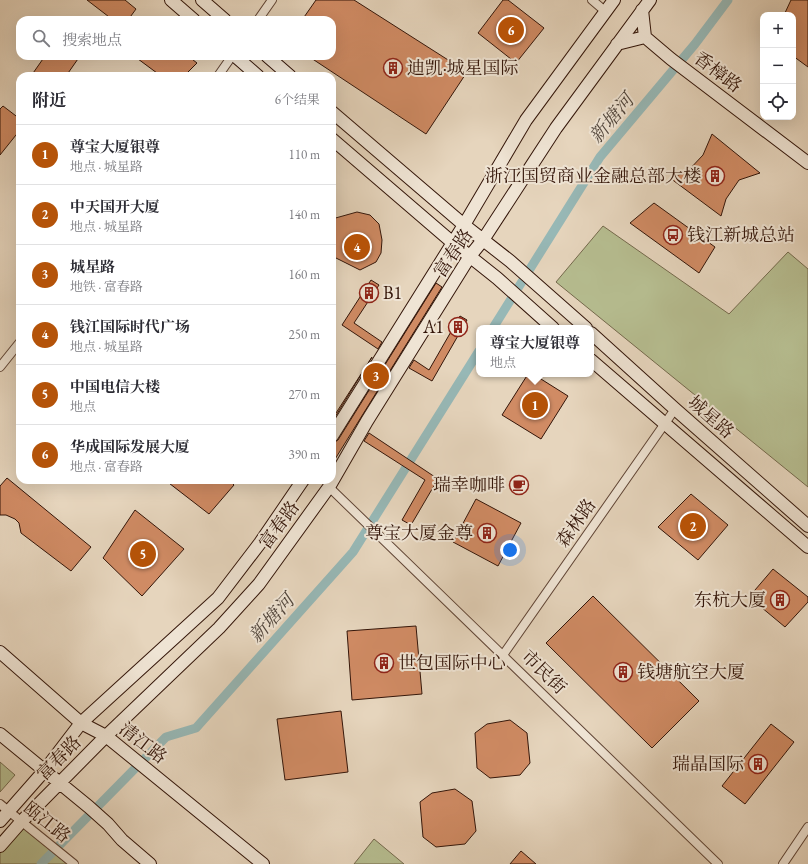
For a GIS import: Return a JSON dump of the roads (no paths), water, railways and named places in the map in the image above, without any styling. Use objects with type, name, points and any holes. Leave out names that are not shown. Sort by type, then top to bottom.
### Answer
[{"type":"main road","points":[[171,0],[189,16]]},
{"type":"main road","points":[[202,0],[220,16]]},
{"type":"main road","name":"富春路","points":[[336,430],[453,243],[526,120],[614,0]]},
{"type":"main road","name":"富春路","points":[[336,475],[367,421],[470,256],[483,240],[556,128],[650,0]]},
{"type":"main road","points":[[617,44],[645,37],[642,10]]},
{"type":"main road","name":"香樟路","points":[[645,37],[689,73],[808,163]]},
{"type":"main road","points":[[238,60],[253,72]]},
{"type":"main road","points":[[272,60],[285,72]]},
{"type":"main road","points":[[336,115],[464,225],[510,261],[583,325]]},
{"type":"main road","points":[[336,142],[453,243],[497,278],[549,325]]},
{"type":"main road","name":"城星路","points":[[594,336],[808,526]]},
{"type":"main road","name":"城星路","points":[[594,363],[808,547]]},
{"type":"main road","name":"富春路","points":[[0,821],[5,808],[45,770],[81,723],[218,598],[260,543],[300,484]]},
{"type":"main road","name":"富春路","points":[[0,846],[21,822],[106,736],[220,628],[259,584],[331,484]]},
{"type":"main road","name":"清江路","points":[[0,652],[81,723],[106,736],[263,864]]},
{"type":"main road","points":[[0,734],[93,811],[108,824],[122,840],[150,864]]},
{"type":"street","points":[[261,16],[272,0]]},
{"type":"street","points":[[592,0],[606,12]]},
{"type":"street","points":[[221,72],[230,60]]},
{"type":"street","points":[[0,367],[16,347]]},
{"type":"street","name":"森林路","points":[[503,655],[675,409]]},
{"type":"street","name":"市民街","points":[[329,487],[718,864]]},
{"type":"street","name":"瓯江路","points":[[5,808],[74,864]]},
{"type":"street","points":[[783,864],[808,827]]},
{"type":"waterway","name":"新塘河","points":[[495,325],[600,157],[695,44],[728,0]]},
{"type":"waterway","name":"新塘河","points":[[41,864],[166,737],[196,728],[353,552],[476,356]]},
{"type":"place","name":"华成国际发展大厦","points":[[511,30]]},
{"type":"place","name":"迪凯·城星国际","points":[[393,68]]},
{"type":"place","name":"浙江国贸商业金融总部大楼","points":[[715,176]]},
{"type":"place","name":"钱江新城总站","points":[[673,235]]},
{"type":"place","name":"钱江国际时代广场","points":[[357,247]]},
{"type":"place","name":"B1","points":[[369,293]]},
{"type":"place","name":"A1","points":[[458,327]]},
{"type":"place","name":"城星路","points":[[376,376]]},
{"type":"place","name":"尊宝大厦银尊","points":[[535,405]]},
{"type":"place","name":"瑞幸咖啡","points":[[519,485]]},
{"type":"place","name":"中天国开大厦","points":[[693,526]]},
{"type":"place","name":"尊宝大厦金尊","points":[[487,533]]},
{"type":"place","name":"中国电信大楼","points":[[143,554]]},
{"type":"place","name":"东杭大厦","points":[[780,600]]},
{"type":"place","name":"世包国际中心","points":[[384,663]]},
{"type":"place","name":"钱塘航空大厦","points":[[623,672]]},
{"type":"place","name":"瑞晶国际","points":[[758,764]]}]
